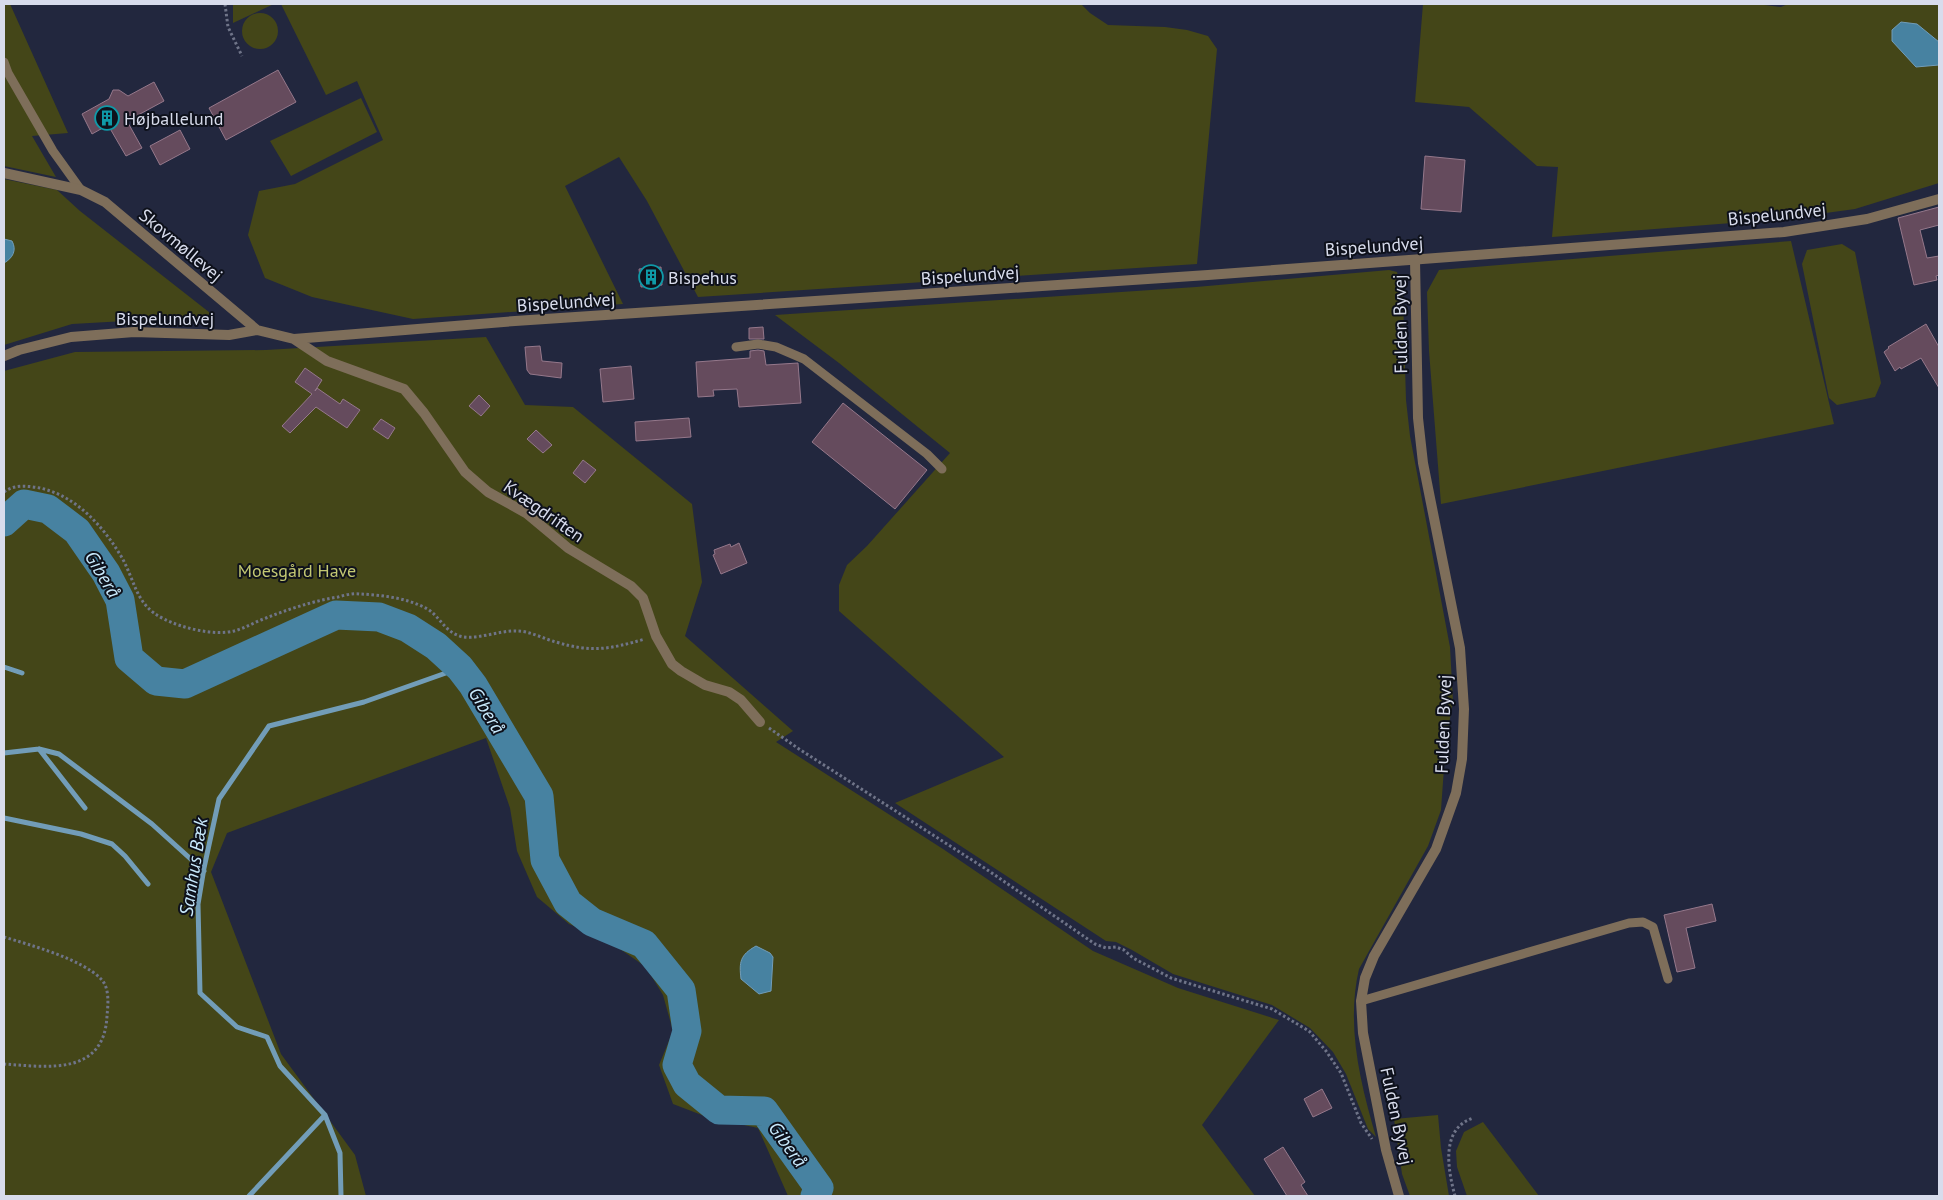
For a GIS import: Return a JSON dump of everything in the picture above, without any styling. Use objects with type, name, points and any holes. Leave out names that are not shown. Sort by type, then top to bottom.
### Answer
[{"type":"street","name":"Skovmøllevej","points":[[4,173],[81,190],[105,202],[257,330]]},
{"type":"street","name":"Bispelundvej","points":[[4,356],[71,337],[134,332],[229,334],[257,330],[294,339],[1784,232],[1866,219],[1939,199]]},
{"type":"street","name":"Fulden Byvej","points":[[1400,1196],[1386,1150],[1363,1033],[1361,1001],[1365,978],[1374,956],[1436,849],[1456,793],[1462,759],[1464,709],[1460,648],[1423,463],[1418,418],[1415,260]]},
{"type":"street","name":"Kvægdriften","points":[[294,339],[327,361],[404,390],[424,414],[465,472],[488,492],[526,513],[568,548],[631,586],[643,598],[656,636],[672,664],[705,685],[729,692],[741,700],[760,722]]},
{"type":"lane","name":"Skovmøllevej","points":[[4,62],[53,151],[81,190]]},
{"type":"lane","points":[[736,347],[758,344],[776,347],[804,359],[927,454],[942,469]]},
{"type":"lane","points":[[1361,1001],[1629,923],[1643,922],[1653,927],[1668,979]]},
{"type":"path","points":[[225,4],[228,28],[242,56]]},
{"type":"path","points":[[4,492],[8,488],[27,485],[56,492],[86,512],[102,530],[121,557],[143,604],[156,616],[179,626],[200,630],[232,631],[296,607],[330,598],[357,594],[389,596],[419,606],[435,615],[448,629],[458,636],[466,637],[505,631],[520,631],[588,650],[616,648],[656,636]]},
{"type":"path","points":[[760,722],[986,869],[1095,944],[1106,948],[1116,947],[1124,950],[1133,958],[1171,978],[1272,1009],[1308,1031],[1326,1051],[1341,1074],[1360,1124],[1368,1136],[1386,1150]]},
{"type":"path","points":[[4,938],[44,948],[91,971],[103,980],[108,998],[106,1031],[100,1044],[85,1060],[66,1065],[41,1067],[4,1064]]},
{"type":"path","points":[[1455,1196],[1448,1155],[1451,1136],[1459,1125],[1473,1118]]},
{"type":"green space","points":[[4,4],[10,4],[68,133],[32,136],[56,177],[4,166]]},
{"type":"green space","points":[[233,4],[274,4],[233,23]]},
{"type":"green space","points":[[281,4],[1081,4],[1090,13],[1108,25],[1165,27],[1187,30],[1208,36],[1217,49],[1197,264],[698,297],[647,201],[619,157],[565,186],[623,304],[413,319],[312,297],[265,278],[248,235],[259,191],[295,184],[383,140],[357,81],[326,95]]},
{"type":"green space","points":[[1423,4],[1757,4],[1781,7],[1788,4],[1939,4],[1939,183],[1855,209],[1782,219],[1552,237],[1558,167],[1537,166],[1469,107],[1415,102]]},
{"type":"green space","points":[[260,13],[267,14],[273,18],[277,24],[277,38],[273,44],[267,48],[260,49],[253,48],[247,44],[243,38],[242,31],[243,24],[247,18],[253,14]]},
{"type":"green space","points":[[361,98],[377,132],[291,176],[270,141]]},
{"type":"green space","points":[[4,179],[57,190],[80,211],[214,316],[72,324],[4,345]]},
{"type":"green space","points":[[1791,241],[1834,424],[1441,504],[1429,351],[1427,292],[1439,270]]},
{"type":"green space","points":[[1842,244],[1855,252],[1881,383],[1875,397],[1837,405],[1829,398],[1802,264],[1807,250]]},
{"type":"green space","points":[[1389,270],[1397,272],[1403,296],[1406,400],[1410,436],[1450,647],[1453,702],[1446,740],[1441,810],[1428,846],[1359,969],[1355,990],[1354,1032],[1360,1074],[1376,1137],[1368,1129],[1346,1074],[1333,1052],[1310,1028],[1272,1005],[1173,974],[1116,942],[1106,941],[895,803],[1004,757],[839,611],[839,585],[847,565],[867,546],[950,453],[839,363],[775,315],[1196,287]]},
{"type":"green space","name":"Moesgård Have","points":[[486,337],[525,405],[573,407],[692,504],[702,582],[685,636],[793,731],[776,742],[943,849],[1093,951],[1178,988],[1279,1020],[1202,1125],[1255,1196],[788,1196],[758,1128],[707,1117],[673,1104],[659,1065],[673,1031],[663,995],[646,967],[607,940],[569,924],[537,897],[517,851],[510,808],[486,738],[227,833],[211,872],[281,1054],[355,1155],[366,1196],[4,1196],[4,371],[75,352],[266,350]]},
{"type":"green space","points":[[1438,1115],[1449,1196],[1410,1196],[1402,1174],[1394,1119]]},
{"type":"green space","points":[[1483,1122],[1539,1196],[1467,1196],[1457,1167],[1456,1151],[1464,1132]]},
{"type":"water","points":[[1901,22],[1917,24],[1939,42],[1939,65],[1916,67],[1892,41],[1892,30]]},
{"type":"water","points":[[4,239],[12,241],[14,251],[10,259],[4,263]]},
{"type":"water","points":[[756,946],[770,953],[773,957],[771,991],[759,994],[741,979],[740,973],[744,956]]},
{"type":"building","points":[[278,70],[296,102],[226,140],[209,108]]},
{"type":"building","name":"Højballelund","points":[[154,82],[164,101],[127,121],[142,148],[126,156],[108,125],[92,134],[82,114],[109,99],[113,90],[119,90],[128,96]]},
{"type":"building","points":[[180,130],[190,149],[160,165],[150,146]]},
{"type":"building","points":[[1425,156],[1465,160],[1461,212],[1421,209]]},
{"type":"building","points":[[1939,207],[1939,225],[1920,230],[1927,258],[1939,256],[1939,275],[1936,276],[1937,280],[1914,285],[1898,218]]},
{"type":"building","name":"Bispehus","points":[[661,267],[662,285],[641,287],[639,269]]},
{"type":"building","points":[[1926,324],[1939,347],[1939,388],[1921,358],[1895,371],[1884,352],[1888,347]]},
{"type":"building","points":[[763,327],[764,339],[749,339],[749,328]]},
{"type":"building","points":[[540,346],[542,361],[562,363],[561,378],[530,374],[527,370],[525,347]]},
{"type":"building","points":[[750,351],[764,351],[766,365],[798,363],[801,403],[739,407],[737,389],[713,390],[714,396],[698,397],[696,362],[750,358]]},
{"type":"building","points":[[631,366],[634,399],[603,402],[600,369]]},
{"type":"building","points":[[305,368],[322,380],[315,391],[317,388],[340,404],[343,399],[360,410],[347,428],[316,407],[290,433],[282,426],[312,394],[295,382]]},
{"type":"building","points":[[479,395],[490,406],[481,416],[469,406]]},
{"type":"building","points":[[843,403],[927,470],[895,509],[812,442]]},
{"type":"building","points":[[689,418],[691,437],[636,441],[635,422]]},
{"type":"building","points":[[381,419],[395,428],[388,439],[373,429]]},
{"type":"building","points":[[536,430],[552,445],[543,453],[527,439]]},
{"type":"building","points":[[583,460],[596,470],[585,483],[573,473]]},
{"type":"building","points":[[739,543],[747,563],[721,574],[713,555],[715,554],[714,550],[730,544],[731,547]]},
{"type":"building","points":[[1712,904],[1716,921],[1686,928],[1695,968],[1677,972],[1664,915]]},
{"type":"building","points":[[1322,1089],[1332,1108],[1313,1117],[1304,1099]]},
{"type":"building","points":[[1283,1147],[1305,1182],[1301,1185],[1308,1196],[1287,1196],[1264,1159]]},
{"type":"waterway","name":"Giberå","points":[[4,522],[24,504],[48,509],[77,531],[106,573],[120,600],[129,658],[156,681],[185,684],[336,615],[379,617],[408,628],[436,646],[460,668],[473,685],[539,796],[545,860],[568,903],[592,922],[644,944],[681,990],[687,1031],[677,1065],[687,1084],[719,1110],[764,1111],[819,1188],[815,1196]]},
{"type":"waterway","points":[[4,667],[22,673]]},
{"type":"waterway","name":"Samhus Bæk","points":[[341,1196],[340,1153],[325,1115],[280,1066],[267,1037],[237,1027],[200,993],[198,904],[219,799],[269,726],[364,702],[460,668]]},
{"type":"waterway","points":[[39,749],[85,808]]},
{"type":"waterway","points":[[4,753],[39,749],[59,754],[152,824],[204,871]]},
{"type":"waterway","points":[[4,818],[81,834],[112,844],[125,856],[148,884]]},
{"type":"waterway","points":[[249,1196],[325,1115]]},
{"type":"place","name":"Højballelund","points":[[107,118]]},
{"type":"place","name":"Bispehus","points":[[651,277]]}]
